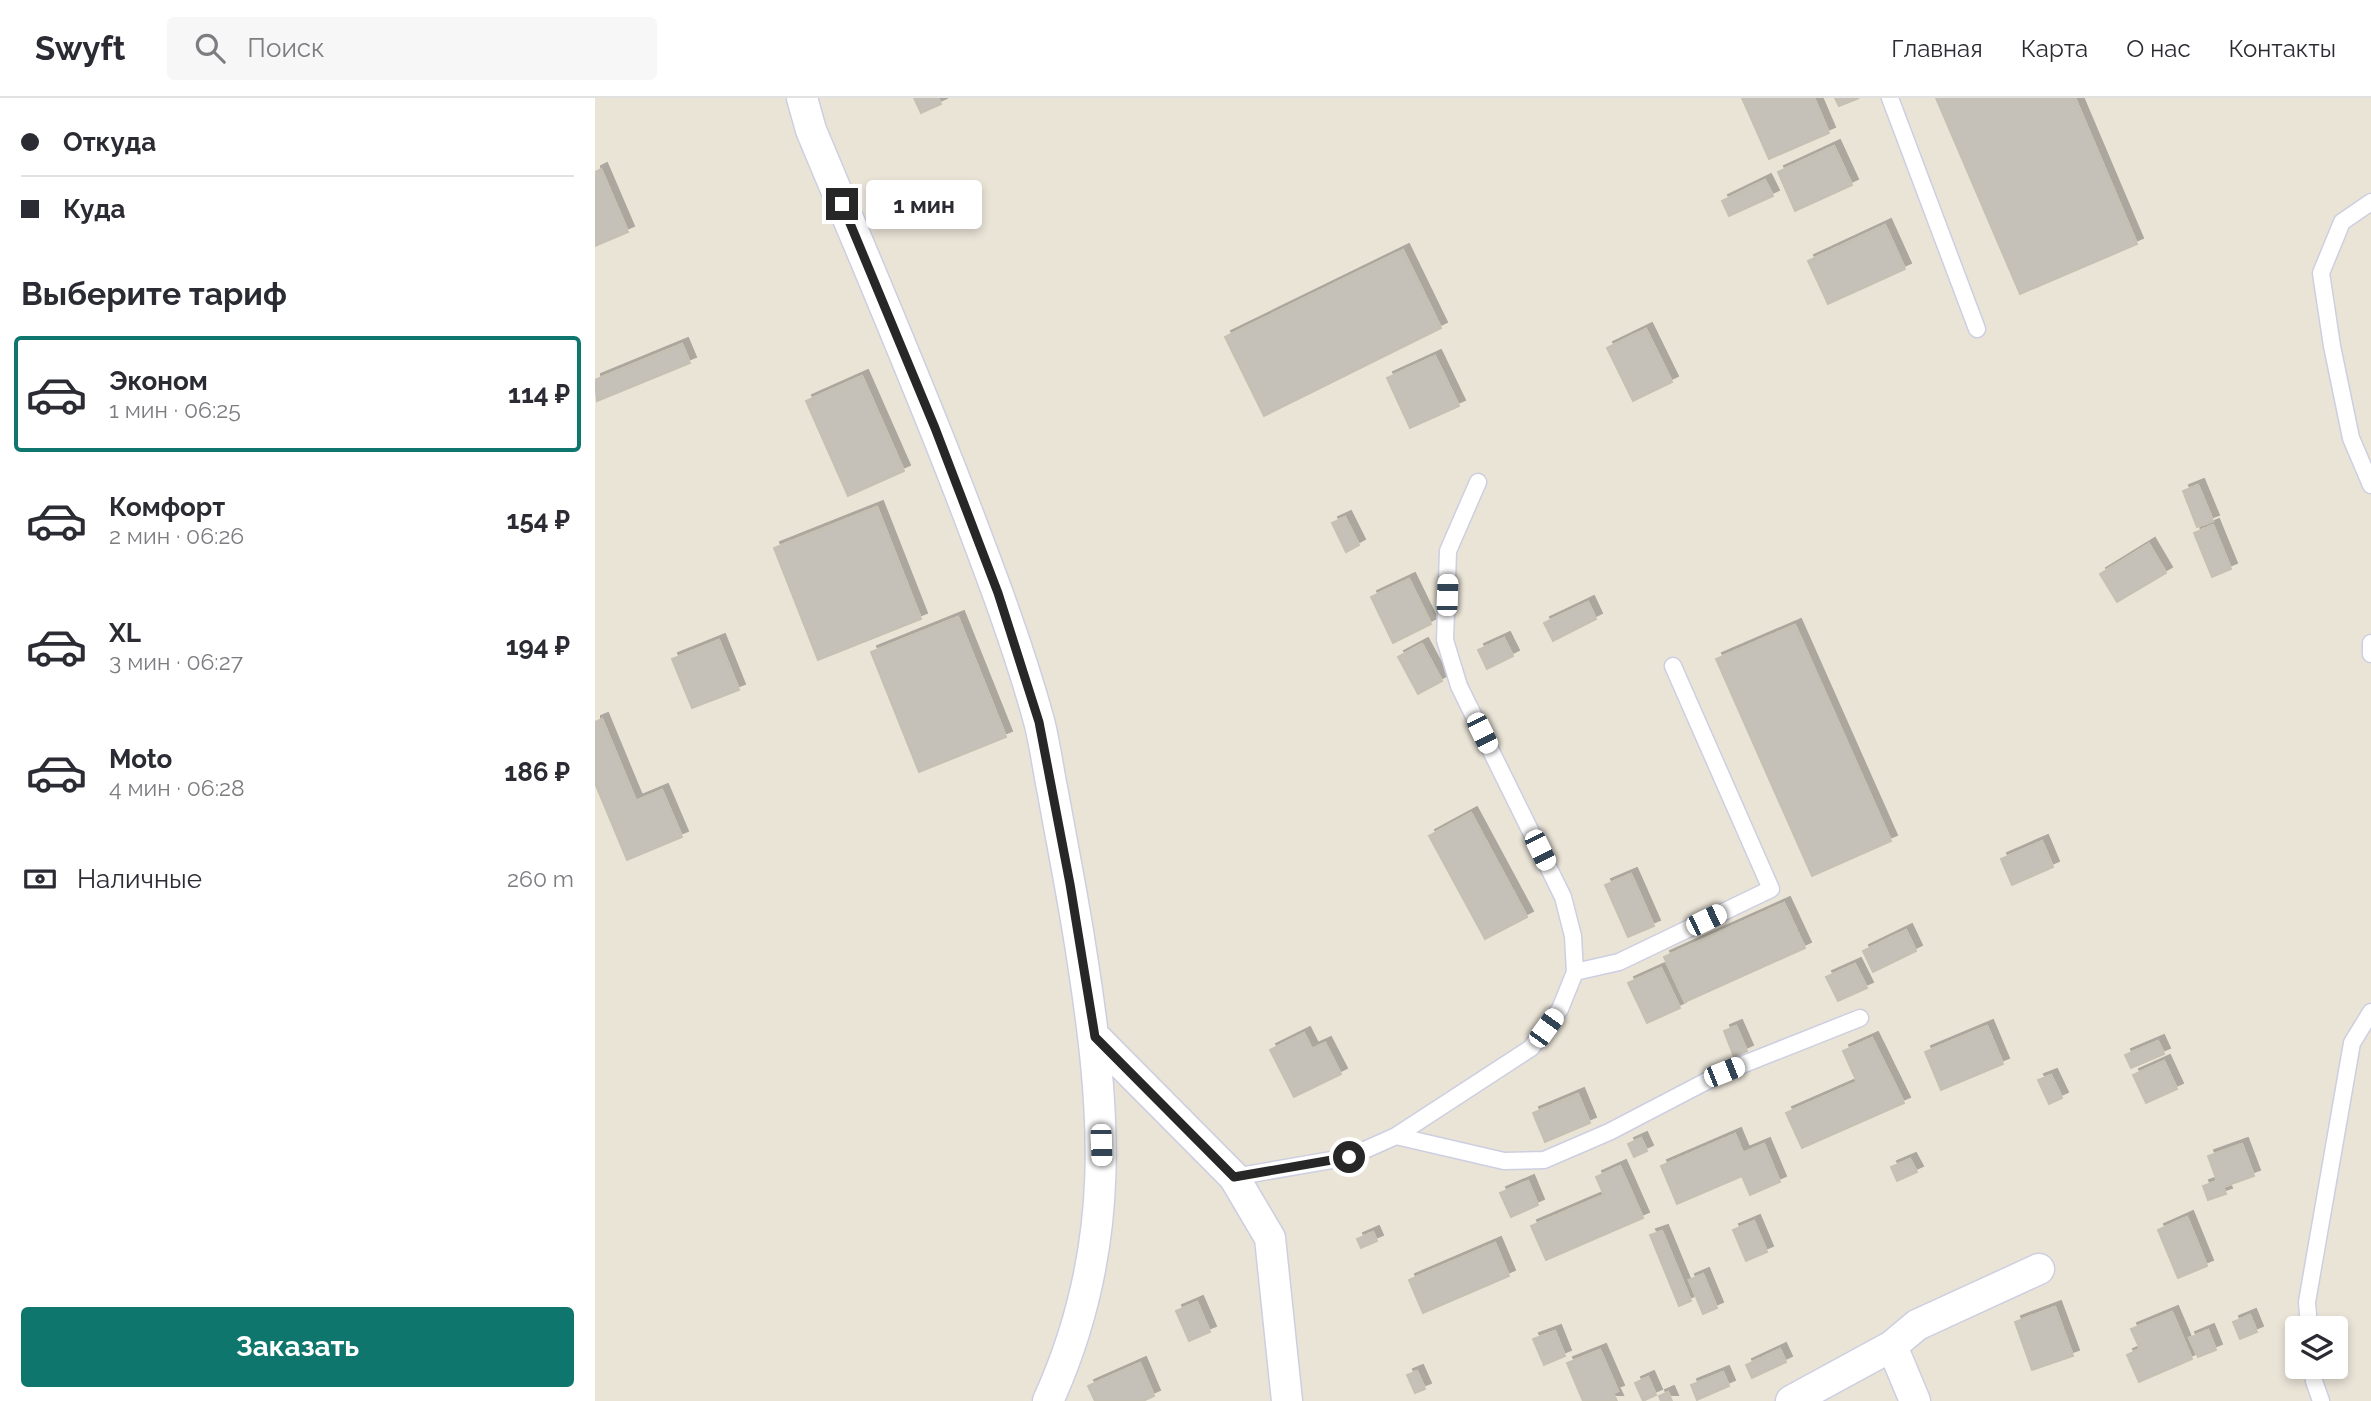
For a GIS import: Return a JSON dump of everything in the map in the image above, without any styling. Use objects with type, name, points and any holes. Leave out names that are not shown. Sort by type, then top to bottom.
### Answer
[{"type":"street","points":[[802,98],[811,130],[935,428],[993,580],[1039,722],[1070,884],[1095,1037],[1102,1166],[1100,1215],[1080,1316],[1066,1361],[1048,1401]]},
{"type":"street","points":[[1095,1037],[1234,1177],[1270,1238],[1287,1401]]},
{"type":"street","points":[[1791,1401],[1892,1346],[1917,1325],[2039,1269]]},
{"type":"street","points":[[1892,1346],[1915,1401]]},
{"type":"lane","points":[[1890,98],[1977,329]]},
{"type":"lane","points":[[2371,201],[2342,222],[2321,273],[2351,438],[2371,485]]},
{"type":"lane","points":[[1234,1177],[1349,1157],[1396,1136],[1531,1048],[1560,1009],[1575,972],[1573,936],[1563,897],[1459,686],[1445,640],[1448,551],[1478,482]]},
{"type":"lane","points":[[2371,643],[2371,654]]},
{"type":"lane","points":[[1575,972],[1619,962],[1771,888],[1673,666]]},
{"type":"lane","points":[[2308,1316],[2307,1302],[2352,1043],[2371,1012]]},
{"type":"lane","points":[[1396,1136],[1504,1161],[1544,1160],[1609,1132],[1724,1072],[1860,1018]]},
{"type":"lane","points":[[2314,1379],[2321,1401]]},
{"type":"building","points":[[914,98],[938,98],[941,104],[921,113]]},
{"type":"building","points":[[1742,98],[1814,98],[1829,133],[1769,159]]},
{"type":"building","points":[[1835,98],[1859,98],[1839,106]]},
{"type":"building","points":[[1936,98],[2075,98],[2137,244],[2020,294]]},
{"type":"building","points":[[1834,146],[1852,185],[1795,211],[1778,172]]},
{"type":"building","points":[[601,169],[628,232],[595,246],[595,172]]},
{"type":"building","points":[[1765,180],[1773,196],[1729,216],[1722,201]]},
{"type":"building","points":[[1885,225],[1905,269],[1828,304],[1808,261]]},
{"type":"building","points":[[1403,250],[1441,328],[1264,416],[1225,337]]},
{"type":"building","points":[[1646,329],[1672,382],[1633,401],[1607,348]]},
{"type":"building","points":[[682,344],[690,363],[597,401],[595,380]]},
{"type":"building","points":[[1435,356],[1459,406],[1410,428],[1387,378]]},
{"type":"building","points":[[862,376],[904,471],[848,496],[806,401]]},
{"type":"building","points":[[2198,485],[2213,521],[2197,527],[2183,491]]},
{"type":"building","points":[[877,507],[921,619],[818,660],[774,548]]},
{"type":"building","points":[[1345,517],[1359,545],[1346,552],[1332,523]]},
{"type":"building","points":[[2213,525],[2231,569],[2212,577],[2194,533]]},
{"type":"building","points":[[2149,544],[2166,573],[2117,602],[2100,574]]},
{"type":"building","points":[[1409,579],[1431,624],[1393,643],[1371,597]]},
{"type":"building","points":[[1588,602],[1596,619],[1553,641],[1544,623]]},
{"type":"building","points":[[958,617],[1006,737],[919,772],[871,652]]},
{"type":"building","points":[[1795,625],[1891,841],[1812,876],[1716,659]]},
{"type":"building","points":[[1504,638],[1513,656],[1487,669],[1478,650]]},
{"type":"building","points":[[719,640],[739,690],[692,708],[672,659]]},
{"type":"building","points":[[1422,644],[1442,681],[1418,694],[1398,657]]},
{"type":"building","points":[[602,719],[636,801],[662,790],[682,837],[627,860],[595,783],[595,722]]},
{"type":"building","points":[[1471,813],[1527,917],[1485,939],[1429,836]]},
{"type":"building","points":[[2042,841],[2053,867],[2012,885],[2001,859]]},
{"type":"building","points":[[1631,874],[1654,926],[1628,937],[1605,885]]},
{"type":"building","points":[[1784,903],[1805,948],[1685,1002],[1664,957]]},
{"type":"building","points":[[1906,930],[1916,951],[1873,972],[1863,951]]},
{"type":"building","points":[[1855,964],[1867,988],[1838,1001],[1826,977]]},
{"type":"building","points":[[1661,968],[1680,1008],[1647,1023],[1628,983]]},
{"type":"building","points":[[1736,1026],[1747,1051],[1734,1057],[1724,1031]]},
{"type":"building","points":[[1987,1026],[2003,1064],[1941,1090],[1925,1052]]},
{"type":"building","points":[[1304,1033],[1312,1049],[1325,1043],[1341,1074],[1294,1097],[1270,1050]]},
{"type":"building","points":[[1872,1038],[1904,1103],[1802,1148],[1786,1113],[1857,1082],[1843,1051]]},
{"type":"building","points":[[2158,1041],[2164,1054],[2131,1068],[2125,1055]]},
{"type":"building","points":[[2164,1061],[2177,1089],[2146,1103],[2133,1075]]},
{"type":"building","points":[[2051,1075],[2062,1098],[2049,1104],[2038,1080]]},
{"type":"building","points":[[1578,1094],[1590,1123],[1545,1142],[1533,1113]]},
{"type":"building","points":[[1735,1134],[1743,1153],[1764,1144],[1780,1182],[1750,1195],[1742,1176],[1677,1204],[1661,1166]]},
{"type":"building","points":[[1641,1138],[1647,1151],[1634,1157],[1628,1144]]},
{"type":"building","points":[[2242,1144],[2254,1176],[2223,1187],[2226,1194],[2208,1200],[2203,1186],[2217,1181],[2208,1156]]},
{"type":"building","points":[[1910,1159],[1917,1172],[1897,1181],[1891,1167]]},
{"type":"building","points":[[1620,1166],[1643,1218],[1546,1260],[1531,1226],[1604,1195],[1596,1177]]},
{"type":"building","points":[[1528,1181],[1538,1205],[1511,1217],[1500,1193]]},
{"type":"building","points":[[2187,1217],[2207,1266],[2178,1278],[2158,1230]]},
{"type":"building","points":[[1754,1221],[1767,1252],[1746,1261],[1733,1230]]},
{"type":"building","points":[[1662,1231],[1691,1301],[1679,1306],[1650,1235]]},
{"type":"building","points":[[1373,1232],[1377,1241],[1361,1248],[1357,1239]]},
{"type":"building","points":[[1495,1243],[1509,1276],[1423,1313],[1409,1280]]},
{"type":"building","points":[[1703,1274],[1717,1308],[1703,1314],[1689,1280]]},
{"type":"building","points":[[1197,1302],[1210,1332],[1189,1341],[1176,1311]]},
{"type":"building","points":[[2055,1307],[2073,1356],[2032,1370],[2015,1322]]},
{"type":"building","points":[[2172,1312],[2192,1359],[2139,1382],[2127,1355],[2140,1349],[2131,1329]]},
{"type":"building","points":[[2250,1315],[2257,1332],[2240,1339],[2233,1322]]},
{"type":"building","points":[[2208,1330],[2216,1350],[2198,1357],[2189,1338]]},
{"type":"building","points":[[1555,1331],[1565,1356],[1544,1365],[1533,1339]]},
{"type":"building","points":[[1780,1349],[1786,1362],[1752,1378],[1746,1365]]},
{"type":"building","points":[[1600,1350],[1618,1391],[1613,1393],[1617,1401],[1583,1401],[1567,1363]]},
{"type":"building","points":[[1140,1363],[1154,1396],[1143,1401],[1095,1401],[1088,1386]]},
{"type":"building","points":[[1417,1371],[1425,1389],[1415,1393],[1407,1375]]},
{"type":"building","points":[[1723,1372],[1729,1386],[1697,1400],[1691,1385]]},
{"type":"building","points":[[1648,1377],[1656,1395],[1643,1401],[1635,1383]]},
{"type":"building","points":[[1668,1392],[1672,1401],[1661,1401],[1659,1396]]},
{"type":"route","points":[[842,204],[935,428],[998,593],[1039,722],[1070,884],[1095,1037],[1234,1177],[1349,1157]]}]
